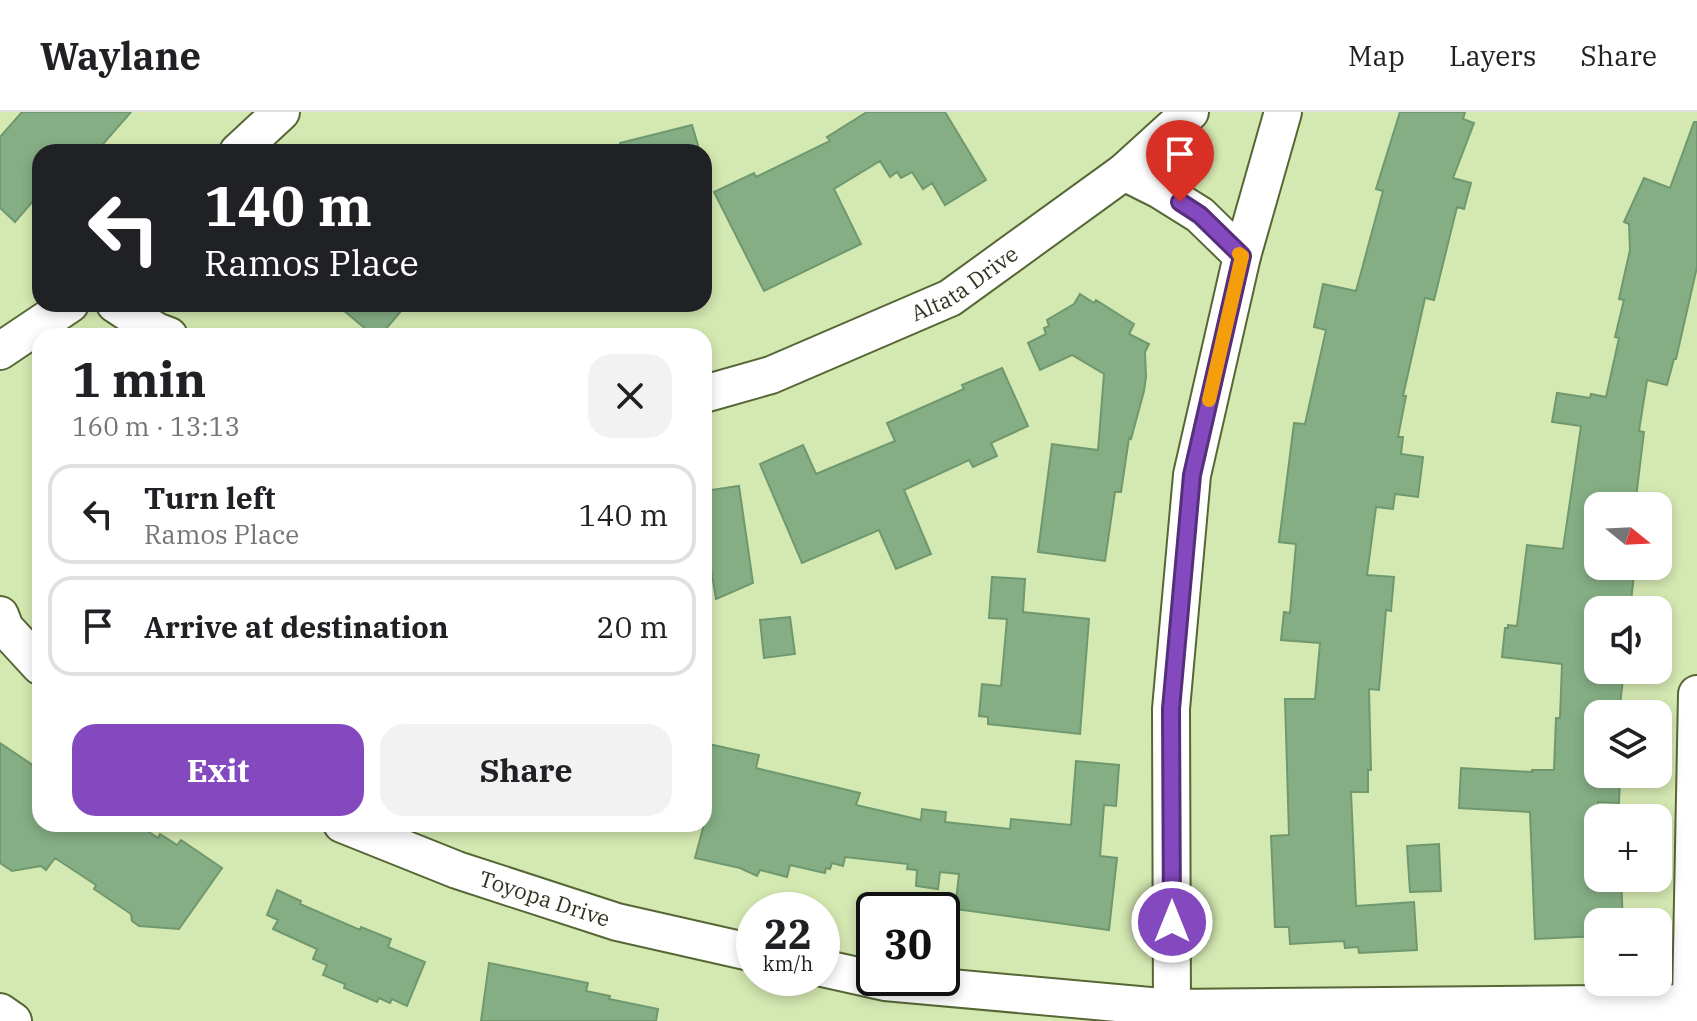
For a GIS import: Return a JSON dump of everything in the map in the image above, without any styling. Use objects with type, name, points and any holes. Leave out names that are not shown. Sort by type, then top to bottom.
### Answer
[{"type":"street","points":[[247,144],[281,112]]},
{"type":"street","name":"Altata Drive","points":[[712,392],[771,375],[950,298],[1124,172],[1190,112]]},
{"type":"street","points":[[1172,1008],[1171,709],[1192,475],[1242,256],[1283,112]]},
{"type":"street","points":[[1124,172],[1200,215],[1242,256]]},
{"type":"street","points":[[34,328],[58,312]]},
{"type":"street","points":[[127,312],[151,328]]},
{"type":"street","points":[[0,351],[32,330]]},
{"type":"street","points":[[0,615],[5,628],[32,657]]},
{"type":"street","points":[[840,972],[885,982],[1172,1008],[1692,1009],[1697,694]]},
{"type":"street","name":"Toyopa Drive","points":[[362,832],[457,870],[617,922],[736,949]]},
{"type":"street","points":[[0,1012],[13,1021]]},
{"type":"building","points":[[22,112],[131,112],[103,144],[32,144],[32,202],[15,222],[0,208],[0,137]]},
{"type":"building","points":[[867,112],[945,112],[986,180],[945,205],[932,183],[923,189],[912,172],[901,178],[897,172],[890,177],[880,161],[834,189],[861,244],[764,291],[714,192],[754,173],[756,177],[830,141],[827,137]]},
{"type":"building","points":[[1400,112],[1465,112],[1463,119],[1474,123],[1453,178],[1471,183],[1464,209],[1457,207],[1434,300],[1425,298],[1403,396],[1406,396],[1398,437],[1403,437],[1401,454],[1423,457],[1418,497],[1395,494],[1393,509],[1376,507],[1367,575],[1394,577],[1391,611],[1386,610],[1379,690],[1369,689],[1371,770],[1368,770],[1368,792],[1351,792],[1356,906],[1414,902],[1417,950],[1359,953],[1358,947],[1345,948],[1344,941],[1290,944],[1289,927],[1275,927],[1271,836],[1289,835],[1285,699],[1315,699],[1320,643],[1281,640],[1284,612],[1290,613],[1296,544],[1279,542],[1294,423],[1305,424],[1326,330],[1314,327],[1323,284],[1356,291],[1383,191],[1376,189]]},
{"type":"building","points":[[1694,122],[1697,122],[1697,267],[1667,385],[1647,380],[1639,431],[1644,432],[1637,492],[1584,492],[1584,580],[1633,580],[1632,596],[1584,596],[1584,684],[1622,684],[1621,700],[1584,700],[1584,788],[1620,788],[1619,803],[1584,804],[1584,892],[1622,892],[1622,908],[1584,908],[1584,937],[1535,939],[1530,812],[1459,808],[1461,768],[1532,772],[1554,770],[1562,664],[1502,657],[1505,628],[1508,625],[1517,626],[1527,545],[1563,549],[1581,426],[1552,422],[1557,393],[1606,397],[1619,338],[1615,337],[1624,300],[1619,299],[1630,250],[1629,224],[1624,222],[1644,178],[1670,188]]},
{"type":"building","points":[[692,125],[698,144],[620,144]]},
{"type":"building","points":[[1080,294],[1094,303],[1096,300],[1134,324],[1129,334],[1149,344],[1145,352],[1144,391],[1129,438],[1121,492],[1115,492],[1105,561],[1038,552],[1052,444],[1098,450],[1104,374],[1072,355],[1040,370],[1028,343],[1046,334],[1044,328],[1049,326],[1047,320],[1074,304]]},
{"type":"building","points":[[346,312],[400,312],[387,328],[364,328]]},
{"type":"building","points":[[1002,368],[1028,426],[991,443],[997,456],[973,467],[969,460],[904,490],[931,554],[896,569],[879,530],[802,563],[760,464],[803,445],[816,474],[895,441],[887,423],[964,389],[962,385]]},
{"type":"building","points":[[739,486],[753,583],[716,599],[712,575],[712,490]]},
{"type":"building","points":[[992,577],[1025,579],[1023,612],[1089,619],[1080,734],[988,724],[988,717],[979,716],[982,684],[1001,686],[1007,619],[989,618]]},
{"type":"building","points":[[790,617],[795,654],[764,658],[760,620]]},
{"type":"building","points":[[0,743],[32,765],[32,832],[149,832],[158,838],[160,834],[177,845],[181,840],[222,868],[179,929],[139,926],[132,921],[131,914],[94,889],[96,885],[55,858],[46,870],[41,866],[12,871],[0,863]]},
{"type":"building","points":[[712,745],[759,755],[756,768],[860,793],[856,805],[921,820],[922,809],[946,812],[945,822],[1010,829],[1011,819],[1071,825],[1076,761],[1119,765],[1116,806],[1104,805],[1100,856],[1117,858],[1109,930],[960,910],[960,892],[957,892],[959,874],[940,872],[938,889],[916,886],[917,870],[907,869],[908,864],[845,857],[843,866],[832,863],[825,873],[790,865],[787,877],[760,870],[757,876],[740,868],[695,858],[702,832],[712,832]]},
{"type":"building","points":[[1439,844],[1441,891],[1410,892],[1407,846]]},
{"type":"building","points":[[277,890],[301,901],[300,904],[360,930],[361,927],[391,939],[388,947],[425,962],[407,1006],[392,999],[390,1003],[379,998],[377,1002],[323,975],[327,965],[313,959],[317,949],[273,929],[278,920],[267,915]]},
{"type":"building","points":[[489,963],[588,983],[586,991],[658,1009],[656,1021],[481,1021]]},
{"type":"slow traffic","points":[[1209,400],[1242,256],[1239,254]]},
{"type":"route","points":[[1172,922],[1171,709],[1192,475],[1242,256],[1200,215],[1180,202]]}]
